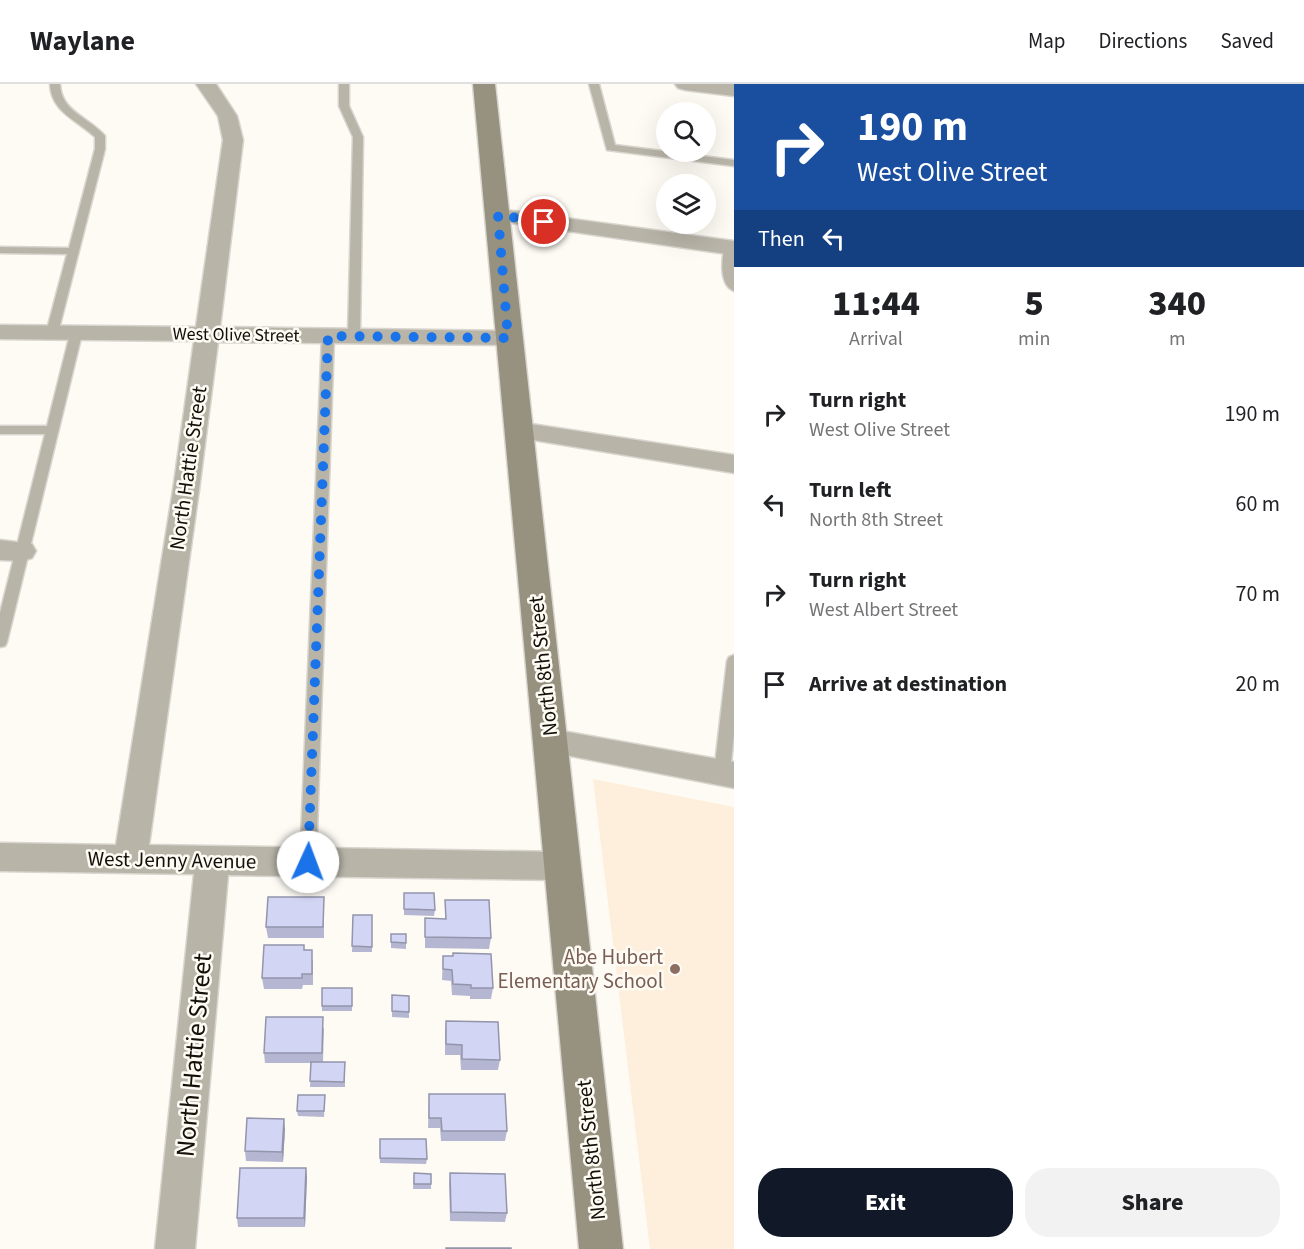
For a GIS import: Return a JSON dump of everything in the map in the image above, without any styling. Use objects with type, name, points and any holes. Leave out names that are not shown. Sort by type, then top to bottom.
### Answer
[{"type":"street","name":"North Hattie Street","points":[[130,859],[184,501],[232,140],[227,111],[206,84]]},
{"type":"street","name":"North 8th Street","points":[[484,84],[601,1249]]},
{"type":"street","points":[[685,84],[734,90]]},
{"type":"street","points":[[498,215],[732,248]]},
{"type":"street","name":"West Olive Street","points":[[0,333],[508,338]]},
{"type":"street","points":[[518,430],[734,464]]},
{"type":"street","points":[[551,741],[728,774]]},
{"type":"street","name":"West Jenny Avenue","points":[[0,857],[561,867]]},
{"type":"street","name":"North Hattie Street","points":[[175,1249],[212,860]]},
{"type":"lane","points":[[52,333],[100,149],[100,136],[90,126],[58,104],[54,94],[55,84]]},
{"type":"lane","points":[[344,84],[344,106],[358,137],[354,336]]},
{"type":"lane","points":[[594,84],[611,148],[734,163]]},
{"type":"lane","points":[[732,248],[727,268],[734,288]]},
{"type":"lane","points":[[0,250],[73,251]]},
{"type":"lane","points":[[0,642],[11,550],[52,430],[76,334]]},
{"type":"lane","points":[[308,862],[328,336]]},
{"type":"lane","points":[[0,430],[52,430]]},
{"type":"lane","points":[[728,774],[734,661]]},
{"type":"shaded area","name":"Abe Hubert Elementary School","points":[[593,779],[734,807],[734,1249],[650,1249]]},
{"type":"building","points":[[404,893],[434,893],[435,910],[404,909]]},
{"type":"building","points":[[268,897],[324,897],[323,927],[266,927]]},
{"type":"building","points":[[445,900],[489,900],[491,938],[425,937],[425,918],[446,919]]},
{"type":"building","points":[[353,915],[372,915],[372,947],[352,946]]},
{"type":"building","points":[[391,934],[406,934],[406,943],[391,942]]},
{"type":"building","points":[[264,945],[304,945],[304,950],[312,950],[312,974],[302,974],[302,978],[262,978]]},
{"type":"building","points":[[453,953],[491,954],[493,988],[471,988],[471,985],[453,984],[452,970],[443,969],[443,956],[453,956]]},
{"type":"building","points":[[322,988],[352,988],[352,1006],[322,1006]]},
{"type":"building","points":[[392,995],[409,996],[409,1012],[392,1011]]},
{"type":"building","points":[[266,1017],[323,1017],[322,1053],[264,1053]]},
{"type":"building","points":[[446,1021],[498,1022],[500,1060],[462,1059],[462,1045],[446,1044]]},
{"type":"building","points":[[311,1062],[345,1062],[344,1082],[310,1081]]},
{"type":"building","points":[[429,1094],[505,1094],[507,1131],[442,1131],[441,1118],[429,1118]]},
{"type":"building","points":[[298,1095],[325,1095],[324,1111],[297,1111]]},
{"type":"building","points":[[247,1118],[284,1119],[282,1152],[245,1151]]},
{"type":"building","points":[[380,1139],[426,1139],[427,1159],[380,1158]]},
{"type":"building","points":[[240,1168],[306,1168],[304,1218],[237,1218]]},
{"type":"building","points":[[414,1173],[431,1174],[431,1184],[414,1184]]},
{"type":"building","points":[[450,1173],[505,1174],[507,1213],[451,1212]]},
{"type":"building","points":[[511,1248],[511,1249],[446,1249]]},
{"type":"place","name":"Abe Hubert Elementary School","points":[[675,969]]},
{"type":"route","points":[[308,862],[328,336],[508,338],[498,215],[544,222]]}]
